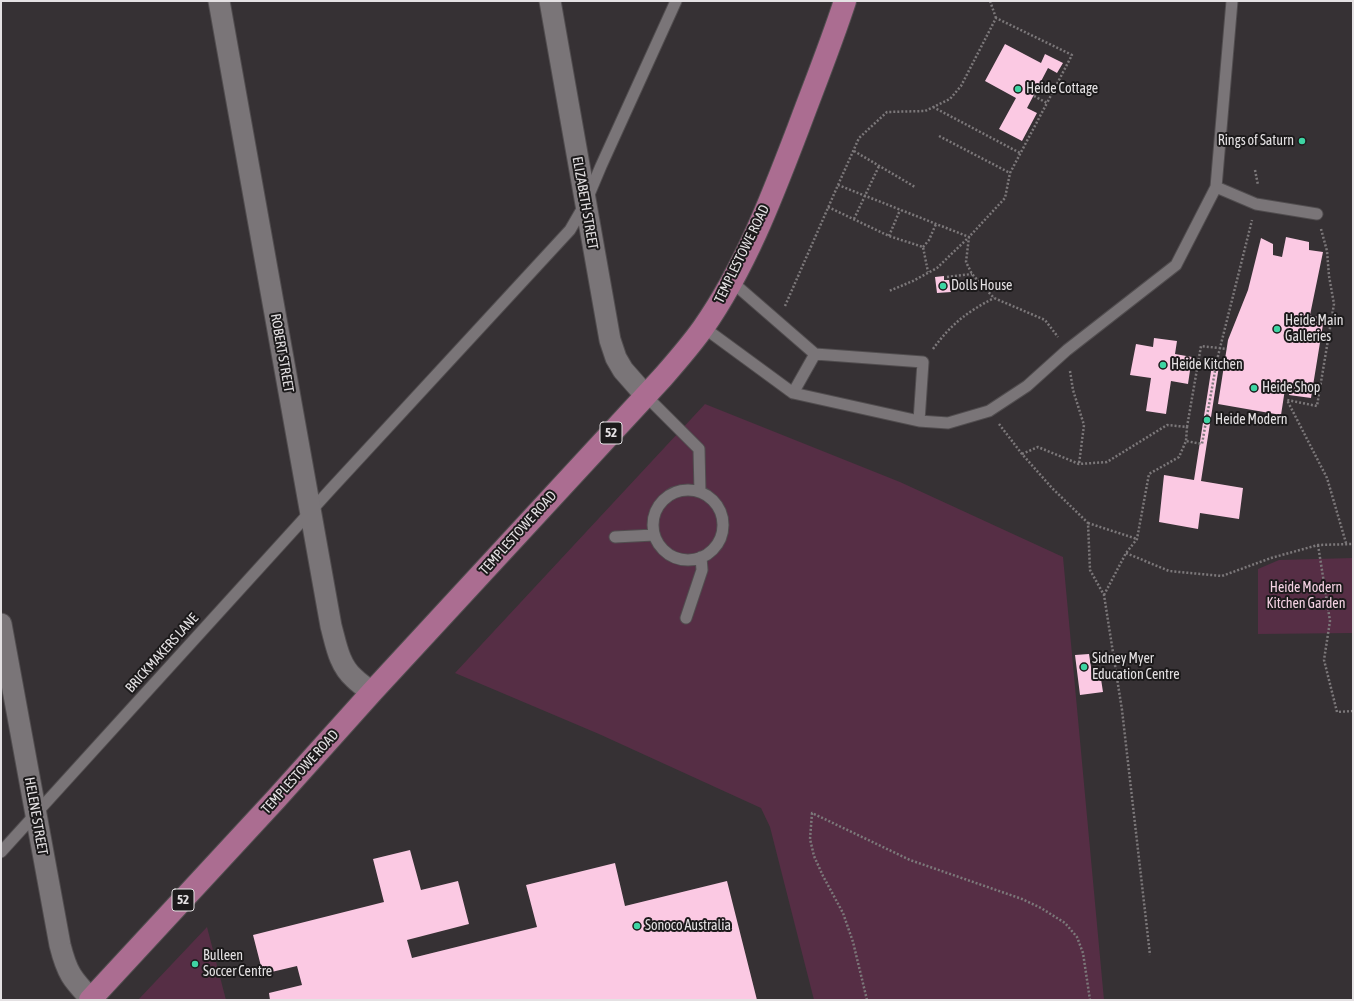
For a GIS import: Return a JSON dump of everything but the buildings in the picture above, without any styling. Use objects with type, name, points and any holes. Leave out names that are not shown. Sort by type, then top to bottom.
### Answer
[{"type":"main road","name":"TEMPLESTOWE ROAD","points":[[91,1000],[680,358],[703,327],[731,281],[749,246],[781,173],[824,62],[845,1]]},
{"type":"street","name":"ROBERT STREET","points":[[219,1],[331,626],[339,655],[344,666],[353,678],[372,692]]},
{"type":"street","name":"ELIZABETH STREET","points":[[550,1],[610,340],[616,358],[623,370],[645,396]]},
{"type":"street","name":"HELENE STREET","points":[[1,624],[60,945],[64,961],[70,975],[91,1000]]},
{"type":"lane","name":"BRICKMAKERS LANE","points":[[1,852],[310,512],[570,230],[585,204],[676,1]]},
{"type":"lane","points":[[703,327],[794,394],[919,421],[948,423],[989,411],[1027,386],[1067,350],[1176,265],[1216,187],[1232,1]]},
{"type":"lane","points":[[1216,187],[1256,204],[1318,214]]},
{"type":"lane","points":[[731,281],[815,354],[923,362],[919,421]]},
{"type":"lane","points":[[794,394],[815,354]]},
{"type":"lane","points":[[645,396],[699,449],[700,492]]},
{"type":"lane","points":[[689,490],[700,492],[709,497],[721,514],[723,524],[721,534],[717,544],[710,552],[700,557],[689,559],[678,558],[667,553],[659,545],[654,535],[653,524],[655,513],[660,503],[668,496],[678,491],[689,490]]},
{"type":"lane","points":[[615,537],[654,535]]},
{"type":"lane","points":[[686,618],[702,570],[700,557]]},
{"type":"path","points":[[889,291],[914,281],[937,268],[969,237],[1005,198],[1010,173],[1072,56],[996,18],[990,1]]},
{"type":"path","points":[[778,321],[859,138],[887,112],[925,111],[950,99],[961,86],[996,18]]},
{"type":"path","points":[[1034,96],[1047,103]]},
{"type":"path","points":[[933,107],[1020,153]]},
{"type":"path","points":[[939,136],[1010,173]]},
{"type":"path","points":[[854,150],[915,187]]},
{"type":"path","points":[[854,219],[879,166]]},
{"type":"path","points":[[1186,441],[1202,444],[1220,348],[1259,189],[1255,170]]},
{"type":"path","points":[[838,185],[969,237]]},
{"type":"path","points":[[828,207],[889,236],[923,247]]},
{"type":"path","points":[[889,236],[900,210]]},
{"type":"path","points":[[1318,214],[1327,251],[1329,276],[1334,304],[1317,406],[1287,400],[1327,478],[1346,543]]},
{"type":"path","points":[[923,247],[929,240],[936,224]]},
{"type":"path","points":[[969,237],[966,262],[972,274],[994,298],[1045,320],[1067,350],[1073,390],[1084,426],[1079,464]]},
{"type":"path","points":[[923,247],[928,272]]},
{"type":"path","points":[[947,278],[972,274]]},
{"type":"path","points":[[923,362],[944,333],[971,311],[994,298]]},
{"type":"path","points":[[1104,596],[1126,553],[1137,539],[1149,474],[1179,457],[1186,441],[1201,346],[1227,349]]},
{"type":"path","points":[[989,411],[1022,454],[1052,488],[1088,523],[1137,539]]},
{"type":"path","points":[[1022,454],[1038,447],[1079,464],[1107,462],[1167,425],[1187,427]]},
{"type":"path","points":[[1088,523],[1090,570],[1104,596],[1122,710],[1150,954]]},
{"type":"path","points":[[1126,553],[1169,571],[1222,576],[1271,558],[1318,545],[1353,544]]},
{"type":"path","points":[[1318,545],[1330,621],[1324,660],[1337,712],[1353,711]]},
{"type":"path","points":[[867,1000],[853,942],[844,913],[823,876],[814,856],[810,839],[812,813],[910,860],[1022,899],[1041,908],[1064,923],[1077,937],[1083,953],[1090,1000]]},
{"type":"green space","points":[[705,404],[900,482],[1063,557],[1104,1000],[814,1000],[770,827],[761,808],[599,734],[455,673]]},
{"type":"green space","name":"Heide Modern Kitchen Garden","points":[[1353,558],[1353,633],[1258,634],[1258,569],[1279,560]]},
{"type":"green space","name":"Bulleen Soccer Centre","points":[[207,927],[226,1000],[138,1000]]},
{"type":"place","name":"Heide Cottage","points":[[1018,89]]},
{"type":"place","name":"Rings of Saturn","points":[[1302,141]]},
{"type":"place","name":"Dolls House","points":[[943,286]]},
{"type":"place","name":"Heide Main Galleries","points":[[1277,329]]},
{"type":"place","name":"Heide Kitchen","points":[[1163,365]]},
{"type":"place","name":"Heide Shop","points":[[1254,388]]},
{"type":"place","name":"Heide Modern","points":[[1207,420]]},
{"type":"place","name":"Sidney Myer Education Centre","points":[[1084,667]]},
{"type":"place","name":"Sonoco Australia","points":[[637,926]]},
{"type":"place","name":"Bulleen Soccer Centre","points":[[195,964]]}]
